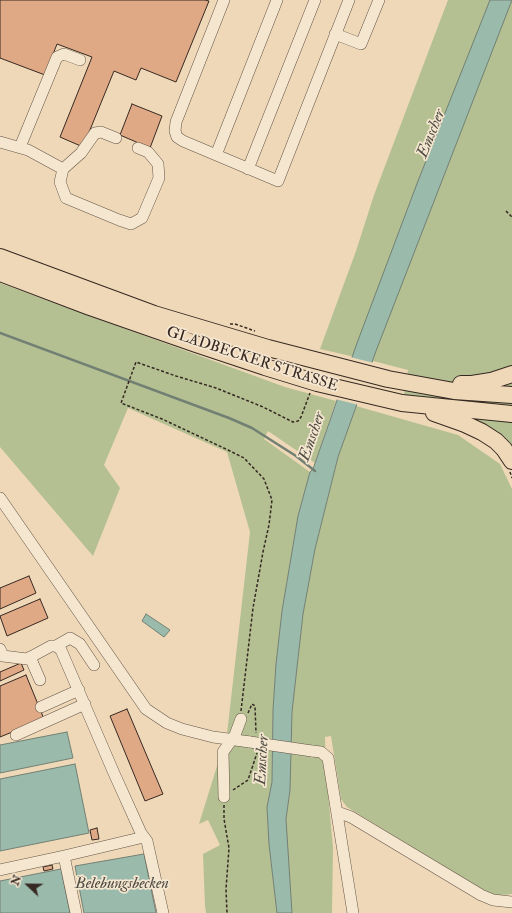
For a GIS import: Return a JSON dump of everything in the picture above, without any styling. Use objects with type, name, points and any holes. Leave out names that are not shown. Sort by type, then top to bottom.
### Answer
[{"type":"highway","name":"GLADBECKER STRASSE","points":[[0,257],[154,314],[323,363],[385,378],[454,391],[512,395]]},
{"type":"highway","name":"GLADBECKER STRASSE","points":[[0,273],[90,307],[265,367],[314,387],[376,397],[402,403],[512,414]]},
{"type":"highway","points":[[385,378],[472,384],[491,381],[512,374]]},
{"type":"highway","points":[[402,403],[460,422],[482,432],[500,445],[510,456],[512,462]]},
{"type":"lane","points":[[224,0],[176,122],[174,131],[177,137],[183,141],[278,181],[349,0]]},
{"type":"lane","points":[[216,155],[277,0]]},
{"type":"lane","points":[[248,169],[315,0]]},
{"type":"lane","points":[[335,34],[361,44],[379,0]]},
{"type":"lane","points":[[20,147],[57,57],[64,54],[80,60]]},
{"type":"lane","points":[[116,138],[101,132],[95,133],[81,153],[63,169],[60,182],[66,198],[131,224],[142,218],[159,178],[158,164],[148,152],[138,148]]},
{"type":"lane","points":[[0,142],[20,147],[63,169]]},
{"type":"lane","points":[[0,498],[146,709],[166,723],[182,729],[213,737],[321,752],[328,758],[354,913]]},
{"type":"lane","points":[[1,655],[26,659],[70,638],[80,644],[94,665]]},
{"type":"lane","points":[[56,646],[61,650],[113,771],[147,841],[163,913]]},
{"type":"lane","points":[[30,657],[40,680]]},
{"type":"lane","points":[[41,707],[79,690]]},
{"type":"lane","points":[[16,735],[85,704]]},
{"type":"lane","points":[[224,797],[223,752],[235,735],[241,719]]},
{"type":"lane","points":[[337,812],[351,817],[481,895],[493,900],[512,902]]},
{"type":"lane","points":[[0,870],[144,837]]},
{"type":"lane","points":[[64,856],[76,913]]},
{"type":"path","points":[[506,211],[512,217]]},
{"type":"path","points":[[225,323],[235,324],[258,332]]},
{"type":"path","points":[[241,719],[253,608],[263,552],[270,525],[272,500],[264,479],[244,458],[162,419],[121,403],[136,362],[216,388],[263,407],[293,422],[298,421],[301,417],[314,387]]},
{"type":"path","points":[[227,913],[226,889],[229,848],[224,819],[224,797],[248,780]]},
{"type":"green space","points":[[448,0],[512,0],[512,452],[403,400],[408,370],[320,349],[356,251],[374,195]]},
{"type":"green space","points":[[0,283],[285,387],[336,401],[315,463],[268,431],[264,439],[310,472],[298,516],[282,611],[276,664],[273,710],[272,782],[267,807],[269,844],[277,913],[206,913],[205,906],[203,854],[220,845],[208,820],[199,824],[227,734],[250,532],[227,452],[128,408],[104,465],[120,488],[93,556],[0,447]]},
{"type":"green space","points":[[356,406],[458,435],[500,464],[512,489],[512,894],[492,896],[347,807],[341,799],[331,736],[325,737],[326,771],[333,848],[332,913],[292,913],[286,819],[290,790],[292,712],[303,614],[315,549],[338,457]]},
{"type":"water","points":[[490,0],[512,0],[376,351],[338,457],[315,549],[303,614],[292,712],[290,790],[286,819],[292,913],[277,913],[269,844],[267,807],[272,782],[273,710],[276,664],[282,611],[298,516],[310,472],[313,469],[357,343],[418,181]]},
{"type":"water","points":[[146,614],[170,630],[164,637],[142,621]]},
{"type":"water","points":[[67,732],[73,758],[0,773],[0,745]]},
{"type":"water","points":[[75,764],[89,833],[0,851],[0,779]]},
{"type":"water","name":"Belebungsbecken","points":[[144,854],[156,913],[84,913],[75,866]]},
{"type":"water","name":"Belebungsbecken","points":[[61,869],[70,913],[0,913],[0,881]]},
{"type":"pier","points":[[350,357],[374,363],[359,405],[335,399]]},
{"type":"building","points":[[0,0],[209,1],[176,82],[141,68],[136,80],[114,71],[83,147],[60,137],[92,57],[57,44],[45,75],[0,58]]},
{"type":"building","points":[[132,104],[162,116],[150,148],[120,135]]},
{"type":"building","points":[[29,576],[36,593],[0,609],[0,588]]},
{"type":"building","points":[[40,599],[48,618],[7,636],[0,616]]},
{"type":"building","points":[[21,663],[24,670],[0,681],[0,672]]},
{"type":"building","points":[[26,675],[44,719],[0,737],[0,686]]},
{"type":"building","points":[[127,709],[163,794],[145,801],[110,716]]},
{"type":"building","points":[[97,828],[99,839],[92,840],[90,830]]},
{"type":"building","points":[[52,865],[53,869],[44,871],[43,867]]},
{"type":"waterway","name":"Emscher","points":[[0,333],[229,418],[252,428],[296,456],[315,471]]}]
